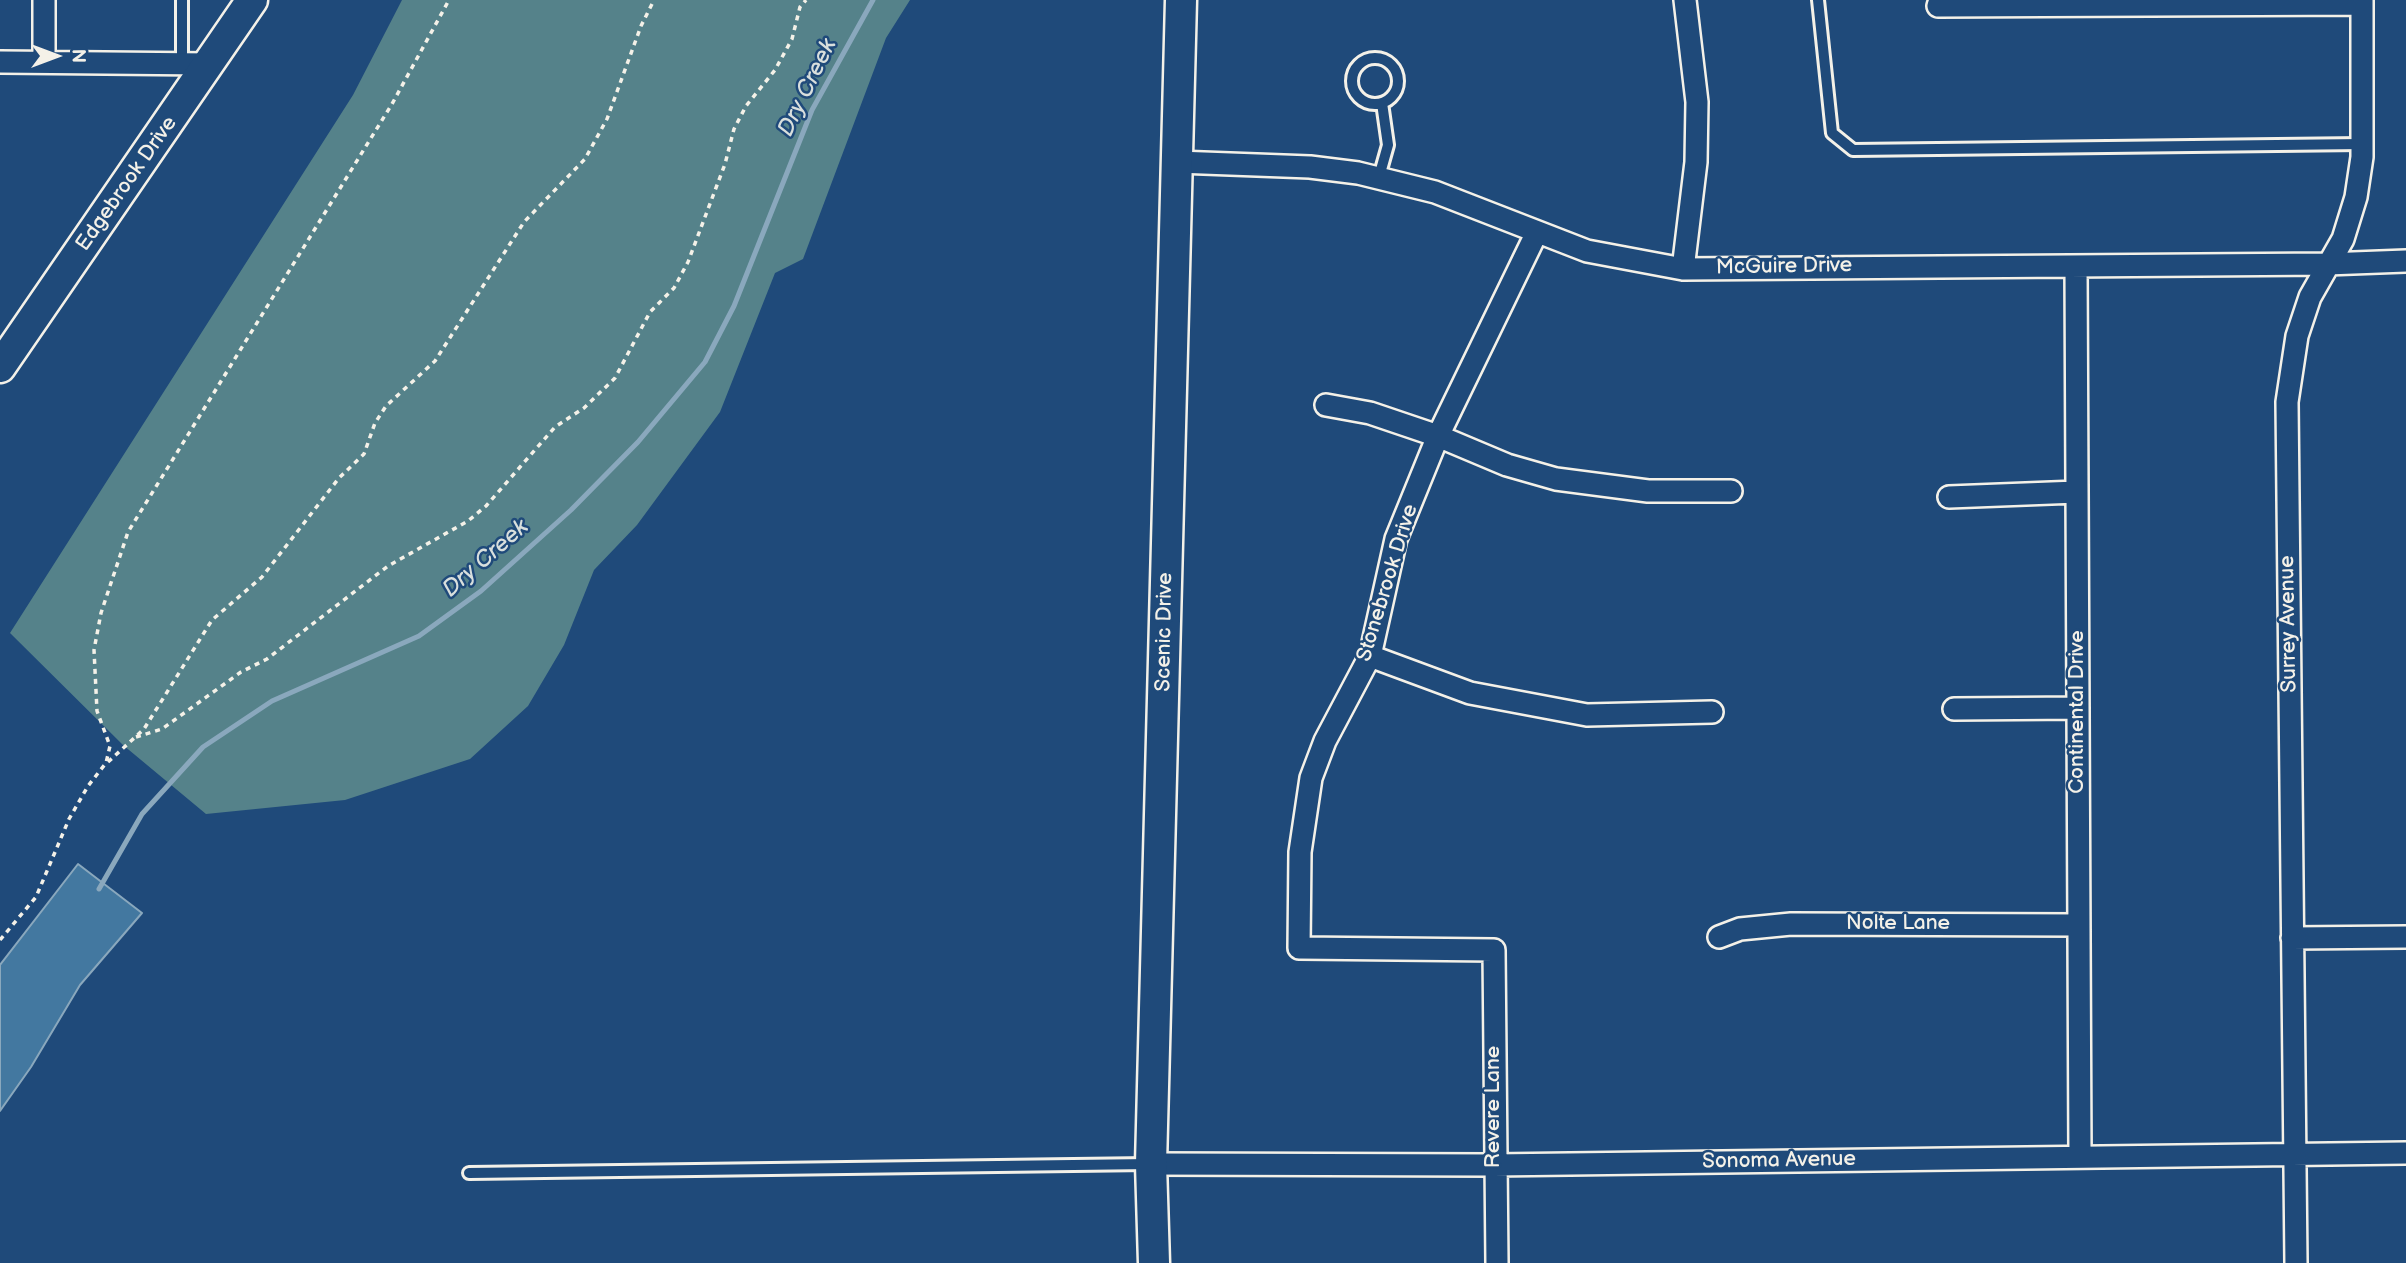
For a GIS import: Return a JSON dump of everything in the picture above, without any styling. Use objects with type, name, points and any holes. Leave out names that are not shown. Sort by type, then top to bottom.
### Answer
[{"type":"main road","name":"Edgebrook Drive","points":[[0,367],[196,65],[252,0]]},
{"type":"main road","name":"Scenic Drive","points":[[1154,1263],[1151,1164],[1181,0]]},
{"type":"street","points":[[44,0],[44,61]]},
{"type":"street","points":[[1682,270],[1691,222],[1696,150],[1692,48],[1685,0]]},
{"type":"street","points":[[1939,3],[2362,2]]},
{"type":"street","name":"Surrey Avenue","points":[[2295,1263],[2287,402],[2297,336],[2310,297],[2346,230],[2356,197],[2362,144],[2362,2]]},
{"type":"street","points":[[0,62],[196,65]]},
{"type":"street","name":"McGuire Drive","points":[[1177,162],[1310,167],[1379,177],[1435,192],[1587,251],[1682,270],[2406,261]]},
{"type":"street","name":"Stonebrook Drive","points":[[1494,950],[1299,948],[1300,852],[1311,778],[1335,720],[1370,656],[1396,539],[1438,436],[1536,233]]},
{"type":"street","name":"Continental Drive","points":[[2076,266],[2080,1157]]},
{"type":"street","points":[[1325,405],[1370,413],[1438,436],[1507,465],[1556,480],[1648,491],[1731,491]]},
{"type":"street","points":[[1949,496],[2077,492]]},
{"type":"street","points":[[1370,656],[1470,693],[1587,715],[1712,712]]},
{"type":"street","points":[[1954,709],[2078,708]]},
{"type":"street","name":"Nolte Lane","points":[[1719,937],[1740,929],[1791,923],[2079,925]]},
{"type":"street","points":[[2292,939],[2406,937]]},
{"type":"street","name":"Revere Lane","points":[[1494,950],[1497,1263]]},
{"type":"street","name":"Sonoma Avenue","points":[[1151,1164],[1494,1165],[2406,1153]]},
{"type":"lane","points":[[182,0],[196,65]]},
{"type":"lane","points":[[1818,0],[1832,133],[1853,150],[2362,144]]},
{"type":"lane","points":[[1368,60],[1385,61],[1397,74],[1395,91],[1382,103],[1365,102],[1353,88],[1355,71],[1368,60]]},
{"type":"lane","points":[[1379,177],[1388,145],[1382,103]]},
{"type":"lane","points":[[469,1173],[1151,1164]]},
{"type":"path","points":[[106,764],[110,746],[97,711],[94,650],[101,613],[128,532],[392,104],[449,0]]},
{"type":"path","points":[[0,940],[36,897],[69,819],[88,786],[106,764],[136,737],[212,620],[262,577],[339,478],[364,454],[375,423],[386,406],[435,361],[524,222],[585,159],[607,119],[641,26],[654,0]]},
{"type":"path","points":[[136,737],[162,729],[241,672],[267,659],[388,566],[468,521],[486,506],[555,427],[584,408],[615,378],[650,312],[674,288],[688,262],[725,164],[734,129],[746,106],[775,70],[792,39],[800,7],[806,0]]},
{"type":"green space","points":[[402,0],[910,0],[886,38],[803,259],[775,273],[720,412],[637,525],[594,570],[564,645],[528,706],[470,759],[345,800],[206,814],[123,745],[10,633],[353,95]]},
{"type":"water","points":[[78,864],[142,913],[80,985],[31,1067],[0,1111],[0,965]]},
{"type":"waterway","name":"Dry Creek","points":[[99,889],[142,814],[203,747],[272,701],[419,636],[481,591],[571,510],[638,442],[705,362],[734,306],[812,110],[873,0]]}]
